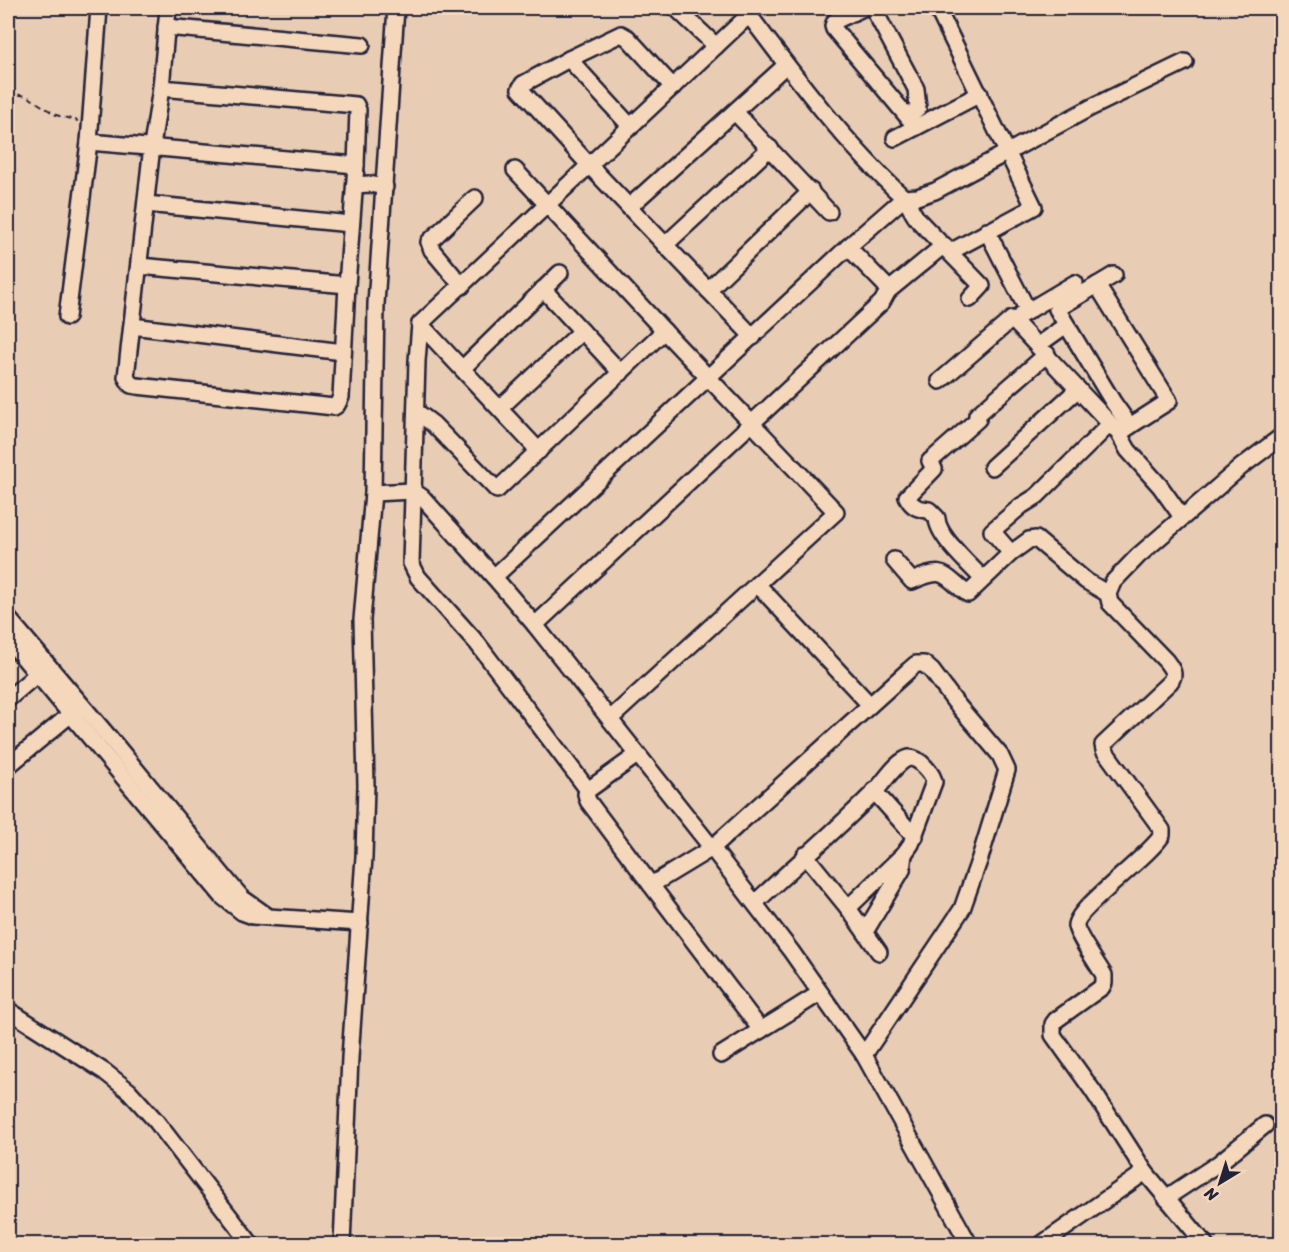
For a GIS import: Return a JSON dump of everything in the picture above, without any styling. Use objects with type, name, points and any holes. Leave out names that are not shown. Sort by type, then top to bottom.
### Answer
[{"type":"street","points":[[67,317],[89,142],[99,8]]},
{"type":"street","points":[[168,8],[161,87],[152,146],[126,377],[131,385],[334,407],[340,403],[351,224],[372,185]]},
{"type":"street","points":[[342,1245],[342,1203],[360,923],[366,785],[363,620],[373,493],[376,304],[372,185],[396,8]]},
{"type":"street","points":[[676,8],[716,46]]},
{"type":"street","points":[[863,8],[839,19],[833,26],[912,122]]},
{"type":"street","points":[[873,8],[916,89],[918,108],[912,122]]},
{"type":"street","points":[[535,625],[882,302],[888,291],[947,249],[1034,207],[937,8]]},
{"type":"street","points":[[588,790],[477,644],[414,570],[411,563],[420,324],[716,46],[747,11],[786,65],[870,165],[894,191],[904,198],[916,218],[982,286],[970,299]]},
{"type":"street","points":[[166,27],[362,45]]},
{"type":"street","points":[[673,87],[628,38],[621,34],[523,84],[520,89],[753,338]]},
{"type":"street","points":[[569,59],[631,127]]},
{"type":"street","points":[[494,577],[848,247],[904,198],[917,197],[935,191],[1090,108],[1185,62]]},
{"type":"street","points":[[629,207],[786,65]]},
{"type":"street","points":[[161,87],[356,105],[358,110],[356,165],[372,185]]},
{"type":"street","points":[[895,138],[912,122],[980,94]]},
{"type":"street","points":[[735,112],[829,212]]},
{"type":"street","points":[[89,142],[356,165]]},
{"type":"street","points":[[665,245],[770,148]]},
{"type":"street","points":[[515,170],[664,332],[836,512],[610,719]]},
{"type":"street","points":[[708,290],[811,191]]},
{"type":"street","points":[[462,286],[432,250],[429,242],[475,198]]},
{"type":"street","points":[[147,204],[351,224]]},
{"type":"street","points":[[987,231],[1023,314],[1075,283]]},
{"type":"street","points":[[848,247],[885,285],[888,291]]},
{"type":"street","points":[[139,266],[347,285]]},
{"type":"street","points":[[463,368],[560,273]]},
{"type":"street","points":[[1114,275],[1057,309],[1113,402],[1128,450],[1161,486],[1182,517]]},
{"type":"street","points":[[1011,553],[992,531],[1120,428],[1169,401],[1097,285]]},
{"type":"street","points":[[543,289],[621,373]]},
{"type":"street","points":[[939,381],[1012,319],[1078,389],[1120,428]]},
{"type":"street","points":[[420,324],[539,451]]},
{"type":"street","points":[[983,579],[958,553],[937,525],[938,518],[929,510],[918,509],[910,503],[907,497],[934,469],[930,462],[978,419],[977,415],[1066,325]]},
{"type":"street","points":[[132,326],[343,352]]},
{"type":"street","points":[[500,408],[582,331]]},
{"type":"street","points":[[417,412],[433,424],[497,490],[664,332]]},
{"type":"street","points":[[992,468],[1078,389]]},
{"type":"street","points":[[1205,1245],[1145,1172],[1053,1035],[1052,1029],[1056,1020],[1102,987],[1104,983],[1104,975],[1076,929],[1077,918],[1090,903],[1144,857],[1162,835],[1162,830],[1104,750],[1104,745],[1170,682],[1174,677],[1173,672],[1167,661],[1110,603],[1108,594],[1113,582],[1182,517],[1281,436]]},
{"type":"street","points":[[373,493],[413,491],[422,497],[535,625],[610,719],[755,903],[864,1055],[969,1245]]},
{"type":"street","points":[[894,560],[912,581],[937,573],[947,575],[968,594],[1011,553],[1029,540],[1036,539],[1086,581],[1108,594]]},
{"type":"street","points":[[757,584],[870,705]]},
{"type":"street","points":[[10,630],[224,897],[242,912],[253,916],[360,923]]},
{"type":"street","points":[[10,630],[36,675],[76,710]]},
{"type":"street","points":[[651,885],[712,848],[916,664],[924,664],[1000,756],[1007,770],[962,909],[864,1055]]},
{"type":"street","points":[[8,699],[36,675]]},
{"type":"street","points":[[8,766],[76,710]]},
{"type":"street","points":[[637,755],[588,790],[586,794],[588,801],[761,1030]]},
{"type":"street","points":[[755,903],[905,760],[915,759],[927,769],[934,782],[915,837],[904,854],[848,908]]},
{"type":"street","points":[[874,791],[915,837]]},
{"type":"street","points":[[865,932],[902,870],[904,854]]},
{"type":"street","points":[[806,855],[879,952]]},
{"type":"street","points":[[721,1055],[820,993]]},
{"type":"street","points":[[8,1010],[105,1072],[129,1091],[156,1122],[251,1245]]},
{"type":"street","points":[[1166,1198],[1219,1163],[1265,1125]]},
{"type":"street","points":[[1042,1245],[1145,1172]]},
{"type":"path","points":[[8,93],[27,96],[63,118],[90,124]]}]
